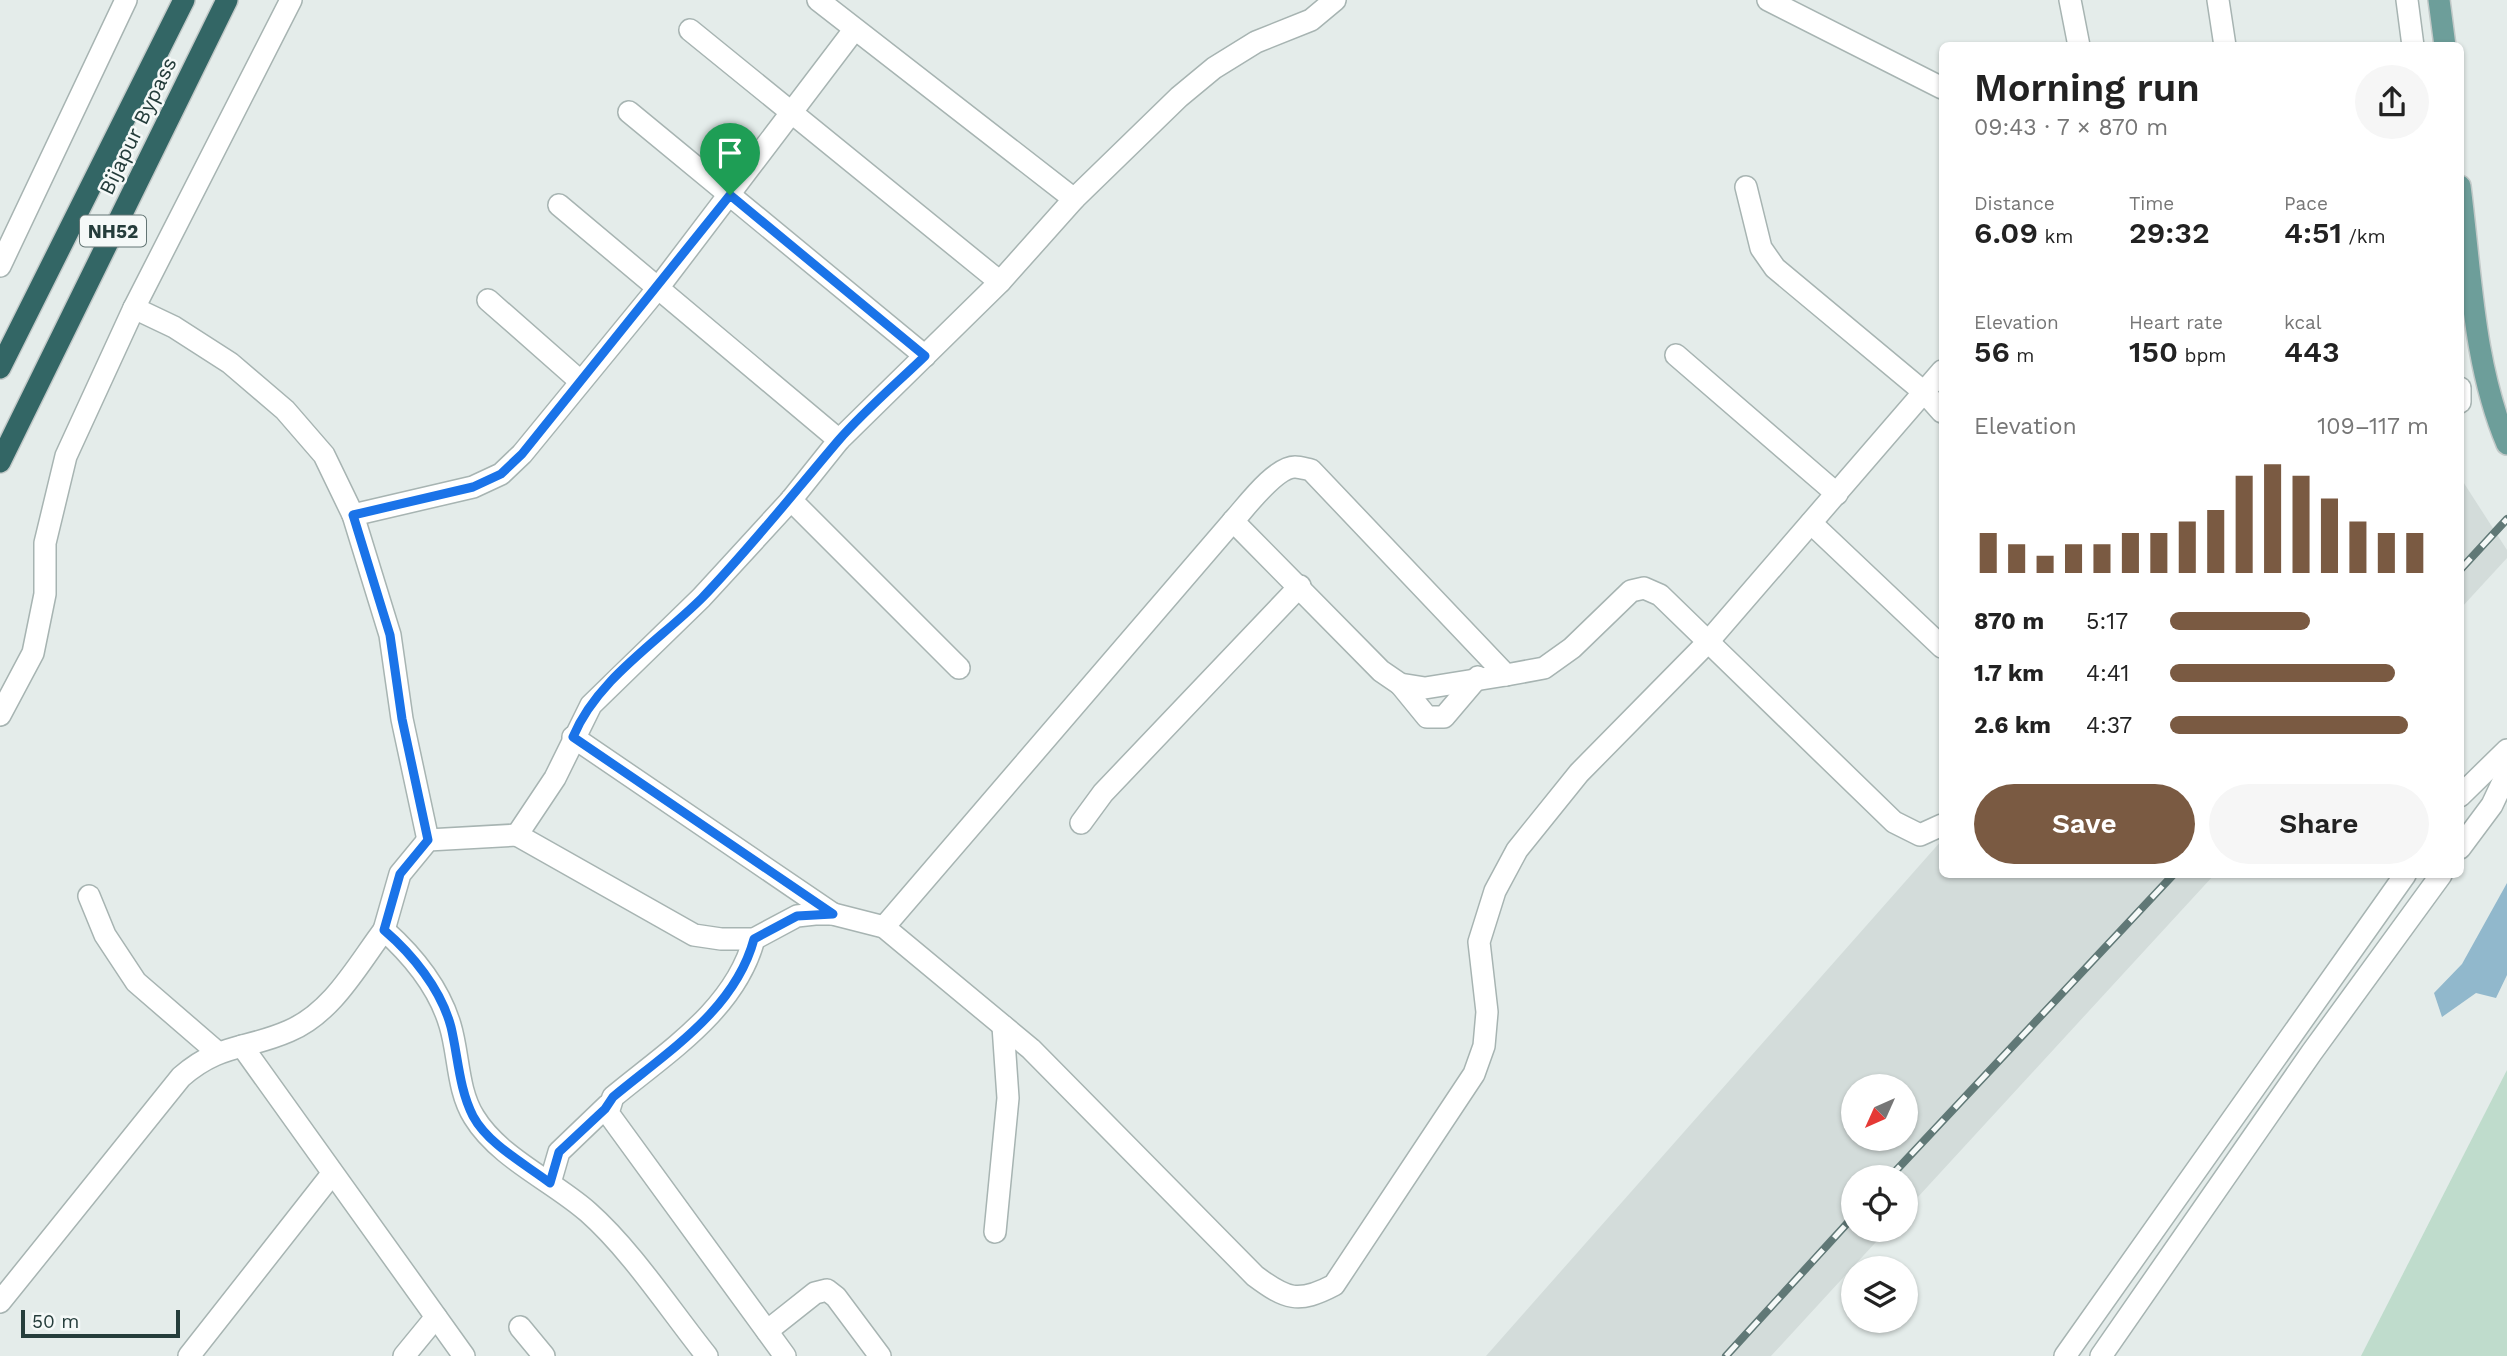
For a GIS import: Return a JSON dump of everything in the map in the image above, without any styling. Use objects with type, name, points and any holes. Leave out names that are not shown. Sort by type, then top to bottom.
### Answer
[{"type":"highway","name":"Bijapur Bypass","points":[[0,368],[184,0]]},
{"type":"highway","name":"Bijapur Bypass","points":[[0,462],[227,0]]},
{"type":"main road","points":[[2439,0],[2444,42]]},
{"type":"main road","points":[[2464,220],[2476,321],[2495,415],[2507,444]]},
{"type":"street","points":[[0,266],[126,0]]},
{"type":"street","points":[[0,715],[33,653],[45,594],[45,543],[66,456],[134,308],[290,0]]},
{"type":"street","points":[[818,0],[1074,199]]},
{"type":"street","points":[[517,835],[555,778],[591,705],[701,598],[791,500],[839,440],[1000,282],[1074,199],[1214,68],[1256,42],[1311,20],[1335,0]]},
{"type":"street","points":[[1768,0],[1939,86]]},
{"type":"street","points":[[2070,0],[2078,42]]},
{"type":"street","points":[[2218,0],[2224,42]]},
{"type":"street","points":[[2407,0],[2412,42]]},
{"type":"street","points":[[690,30],[793,111],[1000,282]]},
{"type":"street","points":[[353,515],[473,487],[501,474],[522,454],[658,288],[854,30]]},
{"type":"street","points":[[629,112],[925,356]]},
{"type":"street","points":[[1746,187],[1761,248],[1775,268],[1925,393],[1939,409]]},
{"type":"street","points":[[558,205],[839,440]]},
{"type":"street","points":[[488,300],[580,381]]},
{"type":"street","points":[[134,308],[174,327],[230,363],[285,410],[324,455],[353,515],[390,635],[402,719],[428,840]]},
{"type":"street","points":[[1676,355],[1837,494]]},
{"type":"street","points":[[0,1302],[181,1077],[216,1052],[290,1031],[331,1001],[384,930],[400,874],[428,840],[517,835],[694,935],[721,939],[754,939],[797,916],[833,914],[884,927],[1031,1049],[1255,1276],[1281,1295],[1310,1297],[1334,1284],[1474,1074],[1484,1046],[1487,1012],[1479,942],[1495,891],[1517,850],[1579,773],[1707,643],[1939,375]]},
{"type":"street","points":[[884,927],[1233,521],[1282,470],[1294,466],[1311,470],[1506,675]]},
{"type":"street","points":[[791,500],[959,668]]},
{"type":"street","points":[[1233,521],[1381,671],[1399,684],[1427,717],[1444,717],[1478,679],[1482,650]]},
{"type":"street","points":[[1811,523],[1939,643]]},
{"type":"street","points":[[1081,823],[1103,793],[1300,586]]},
{"type":"street","points":[[1399,684],[1425,688],[1544,668],[1572,648],[1631,591],[1644,589],[1660,595],[1894,822],[1920,835],[1939,826]]},
{"type":"street","points":[[573,737],[833,914]]},
{"type":"street","points":[[2464,792],[2507,750]]},
{"type":"street","points":[[2464,843],[2492,805],[2507,773]]},
{"type":"street","points":[[2065,1356],[2402,878]]},
{"type":"street","points":[[2101,1356],[2312,1052],[2439,878]]},
{"type":"street","points":[[89,896],[105,935],[136,982],[216,1052]]},
{"type":"street","points":[[384,930],[405,949],[424,975],[450,1023],[460,1075],[474,1117],[500,1146],[590,1214],[707,1356]]},
{"type":"street","points":[[550,1183],[559,1152],[613,1097],[704,1021],[734,989],[748,960],[754,939]]},
{"type":"street","points":[[995,1232],[1008,1098],[1003,1026]]},
{"type":"street","points":[[242,1046],[464,1356]]},
{"type":"street","points":[[608,1105],[610,1121],[785,1356]]},
{"type":"street","points":[[189,1356],[332,1174]]},
{"type":"street","points":[[767,1331],[815,1293],[827,1290],[836,1297],[880,1356]]},
{"type":"street","points":[[404,1356],[436,1317]]},
{"type":"street","points":[[520,1327],[544,1356]]},
{"type":"shaded area","points":[[2464,483],[2507,550],[2507,558],[2464,605]]},
{"type":"shaded area","points":[[1939,843],[1939,878],[2211,878],[1918,1197],[1918,1165],[1841,1165],[1841,1242],[1876,1242],[1863,1256],[1841,1256],[1841,1280],[1771,1356],[1486,1356]]},
{"type":"green space","points":[[2507,1070],[2507,1356],[2361,1356]]},
{"type":"water","points":[[2507,883],[2507,975],[2496,998],[2476,993],[2442,1017],[2434,993],[2462,964]]},
{"type":"railway","points":[[2464,566],[2507,519]]},
{"type":"railway","points":[[1901,1165],[2170,878]]},
{"type":"railway","points":[[1726,1356],[1841,1230]]},
{"type":"route","points":[[730,195],[925,356],[839,440],[791,500],[701,598],[607,687],[591,705],[573,737],[833,914],[797,916],[754,939],[748,960],[734,989],[704,1021],[613,1097],[605,1109],[559,1152],[550,1183],[500,1146],[474,1117],[460,1075],[450,1023],[430,983],[405,949],[384,930],[400,874],[413,854],[428,840],[402,719],[390,635],[353,515],[473,487],[501,474],[522,454],[730,195]]}]
